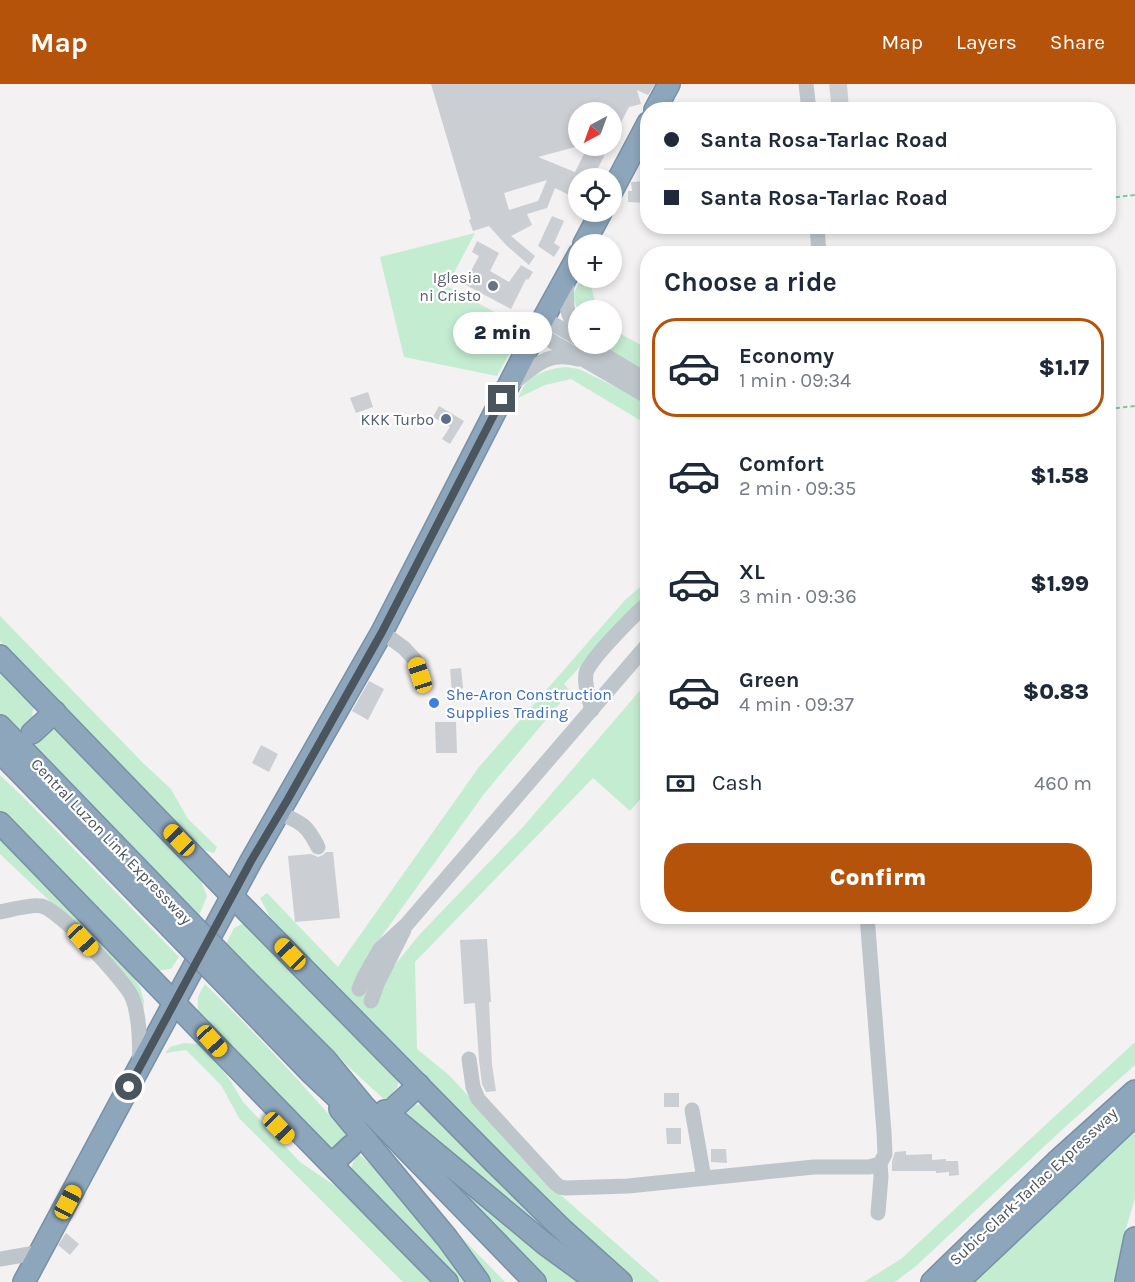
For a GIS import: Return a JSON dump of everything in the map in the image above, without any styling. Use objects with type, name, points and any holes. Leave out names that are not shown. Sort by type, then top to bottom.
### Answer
[{"type":"highway","points":[[659,102],[669,84]]},
{"type":"highway","points":[[622,172],[640,138]]},
{"type":"highway","points":[[24,1282],[251,861],[382,632],[507,388],[568,275]]},
{"type":"highway","points":[[0,656],[419,1085],[563,1230],[621,1282]]},
{"type":"highway","points":[[32,733],[56,712]]},
{"type":"highway","name":"Central Luzon Link Expressway","points":[[0,726],[175,919],[318,1066]]},
{"type":"highway","name":"Central Luzon Link Expressway","points":[[0,752],[175,919]]},
{"type":"highway","points":[[0,823],[447,1282]]},
{"type":"highway","points":[[236,1066],[267,1116],[302,1152],[324,1170],[354,1187]]},
{"type":"highway","points":[[318,1066],[479,1282]]},
{"type":"highway","points":[[318,1066],[358,1116],[518,1282]]},
{"type":"highway","points":[[318,1066],[363,1105],[535,1282]]},
{"type":"highway","points":[[318,1066],[597,1282]]},
{"type":"highway","points":[[396,1106],[419,1085]]},
{"type":"highway","name":"Subic-Clark-Tarlac Expressway","points":[[932,1282],[1056,1162],[1135,1090]]},
{"type":"highway","name":"Subic-Clark-Tarlac Expressway","points":[[958,1282],[1135,1116]]},
{"type":"highway","points":[[332,1164],[351,1146]]},
{"type":"highway","points":[[1126,1282],[1135,1238]]},
{"type":"highway","points":[[923,1282],[955,1260]]},
{"type":"street","points":[[806,84],[808,102]]},
{"type":"street","points":[[568,275],[566,303],[568,313]]},
{"type":"street","points":[[540,325],[568,335]]},
{"type":"street","points":[[540,325],[568,338]]},
{"type":"street","points":[[507,388],[540,362],[553,357],[568,357],[576,354]]},
{"type":"street","points":[[596,354],[640,390]]},
{"type":"street","points":[[599,354],[640,377]]},
{"type":"street","points":[[592,710],[586,683],[587,672],[594,661],[640,611]]},
{"type":"street","points":[[382,632],[404,648],[415,660],[420,675]]},
{"type":"street","points":[[359,989],[380,949],[407,924],[640,653]]},
{"type":"street","points":[[280,813],[305,826],[318,847]]},
{"type":"street","points":[[0,912],[42,906],[53,911],[67,922],[118,976],[133,998],[140,1066]]},
{"type":"street","points":[[370,1000],[407,924]]},
{"type":"street","points":[[868,924],[885,1154],[880,1164],[878,1213]]},
{"type":"street","points":[[469,1059],[473,1087],[478,1099],[560,1187],[628,1186],[814,1167],[869,1167],[880,1164]]},
{"type":"street","points":[[692,1110],[704,1178]]},
{"type":"street","points":[[0,1259],[41,1252]]},
{"type":"path","points":[[1116,197],[1135,195]]},
{"type":"path","points":[[1116,408],[1135,406]]},
{"type":"green space","points":[[475,233],[447,286],[523,328],[497,376],[404,357],[380,257]]},
{"type":"green space","points":[[576,288],[592,288],[594,300],[574,300],[572,296]]},
{"type":"green space","points":[[622,335],[640,345],[640,367],[617,354],[622,354]]},
{"type":"green space","points":[[556,368],[579,369],[640,399],[640,420],[571,379],[545,385],[518,398],[525,384],[532,378]]},
{"type":"green space","points":[[640,587],[640,603],[564,684],[570,691],[484,794],[376,944],[377,970],[365,995],[373,1003],[390,971],[420,934],[523,827],[640,690],[640,799],[630,811],[593,778],[415,962],[417,1049],[449,1075],[555,1190],[660,1282],[635,1282],[592,1246],[333,985],[271,919],[260,898],[267,893],[338,967],[479,767],[625,600]]},
{"type":"green space","points":[[0,616],[171,789],[188,819],[217,847],[214,853],[204,850],[188,837],[0,641]]},
{"type":"green space","points":[[0,670],[34,704],[32,717],[20,734],[0,715]]},
{"type":"green space","points":[[57,729],[199,877],[207,896],[199,916],[28,744],[49,730]]},
{"type":"green space","points":[[0,775],[179,957],[171,969],[155,971],[0,814]]},
{"type":"green space","points":[[0,833],[89,927],[140,987],[144,1001],[142,1025],[132,1036],[127,1000],[54,905],[0,854]]},
{"type":"green space","points":[[242,924],[250,924],[398,1078],[398,1086],[386,1101],[250,971],[251,969],[226,944],[234,928]]},
{"type":"green space","points":[[205,984],[243,1021],[350,1139],[331,1150],[198,1015],[199,996]]},
{"type":"green space","points":[[1135,1042],[1135,1065],[916,1266],[895,1282],[864,1282],[901,1259]]},
{"type":"green space","points":[[184,1043],[197,1044],[205,1048],[232,1083],[243,1102],[300,1162],[344,1192],[433,1282],[403,1282],[239,1118],[221,1085],[186,1050],[165,1053],[170,1047]]},
{"type":"green space","points":[[426,1104],[600,1276],[551,1240],[401,1112],[410,1105]]},
{"type":"green space","points":[[1135,1126],[1135,1198],[1125,1232],[1117,1282],[972,1282]]},
{"type":"green space","points":[[417,1150],[583,1282],[546,1282]]},
{"type":"green space","points":[[357,1153],[397,1193],[467,1282],[455,1282],[350,1175]]},
{"type":"green space","points":[[399,1173],[505,1282],[485,1282]]},
{"type":"building","points":[[431,84],[655,84],[648,95],[637,90],[640,104],[629,107],[622,121],[622,102],[568,102],[568,149],[538,157],[568,169],[568,194],[555,188],[547,208],[527,214],[532,225],[511,236],[535,256],[529,265],[489,226],[473,231]],"holes":[[[547,180],[538,201],[509,210],[504,193]]]},
{"type":"building","points":[[829,84],[847,84],[848,102],[831,102]]},
{"type":"building","points":[[583,156],[604,156],[598,168],[577,168]]},
{"type":"building","points":[[640,181],[640,203],[628,202],[628,191],[632,191],[631,182]]},
{"type":"building","points":[[552,216],[564,221],[554,243],[560,247],[554,257],[538,246]]},
{"type":"building","name":"Iglesia ni Cristo","points":[[477,241],[499,253],[490,271],[509,282],[521,265],[533,272],[528,280],[526,279],[511,309],[464,284],[479,256],[472,252]]},
{"type":"building","points":[[368,392],[373,407],[356,413],[350,398]]},
{"type":"building","points":[[439,406],[464,421],[450,444],[442,439],[450,427],[433,417]]},
{"type":"building","points":[[461,668],[462,701],[449,702],[448,692],[452,692],[450,669]]},
{"type":"building","points":[[369,681],[384,689],[368,720],[352,711]]},
{"type":"building","points":[[435,722],[456,722],[457,753],[436,753]]},
{"type":"building","points":[[261,745],[278,754],[269,772],[252,763]]},
{"type":"building","points":[[326,852],[333,852],[340,918],[295,922],[288,856],[311,854],[318,857]]},
{"type":"building","points":[[487,939],[492,1065],[496,1091],[486,1092],[482,1084],[479,1060],[475,1003],[464,1004],[460,940]]},
{"type":"building","points":[[664,1093],[679,1093],[679,1107],[664,1107]]},
{"type":"building","points":[[666,1128],[681,1128],[681,1144],[667,1144]]},
{"type":"building","points":[[711,1149],[726,1149],[727,1163],[711,1162]]},
{"type":"building","points":[[906,1151],[906,1155],[932,1154],[932,1160],[958,1161],[959,1175],[949,1176],[949,1172],[936,1173],[936,1171],[892,1171],[895,1152]]},
{"type":"building","points":[[66,1233],[79,1244],[70,1255],[58,1245]]},
{"type":"place","name":"Iglesia ni Cristo","points":[[493,286]]},
{"type":"place","name":"KKK Turbo","points":[[446,419]]},
{"type":"place","name":"She-Aron Construction Supplies Trading","points":[[434,703]]},
{"type":"route","points":[[129,1087],[251,861],[382,632],[502,399]]}]
